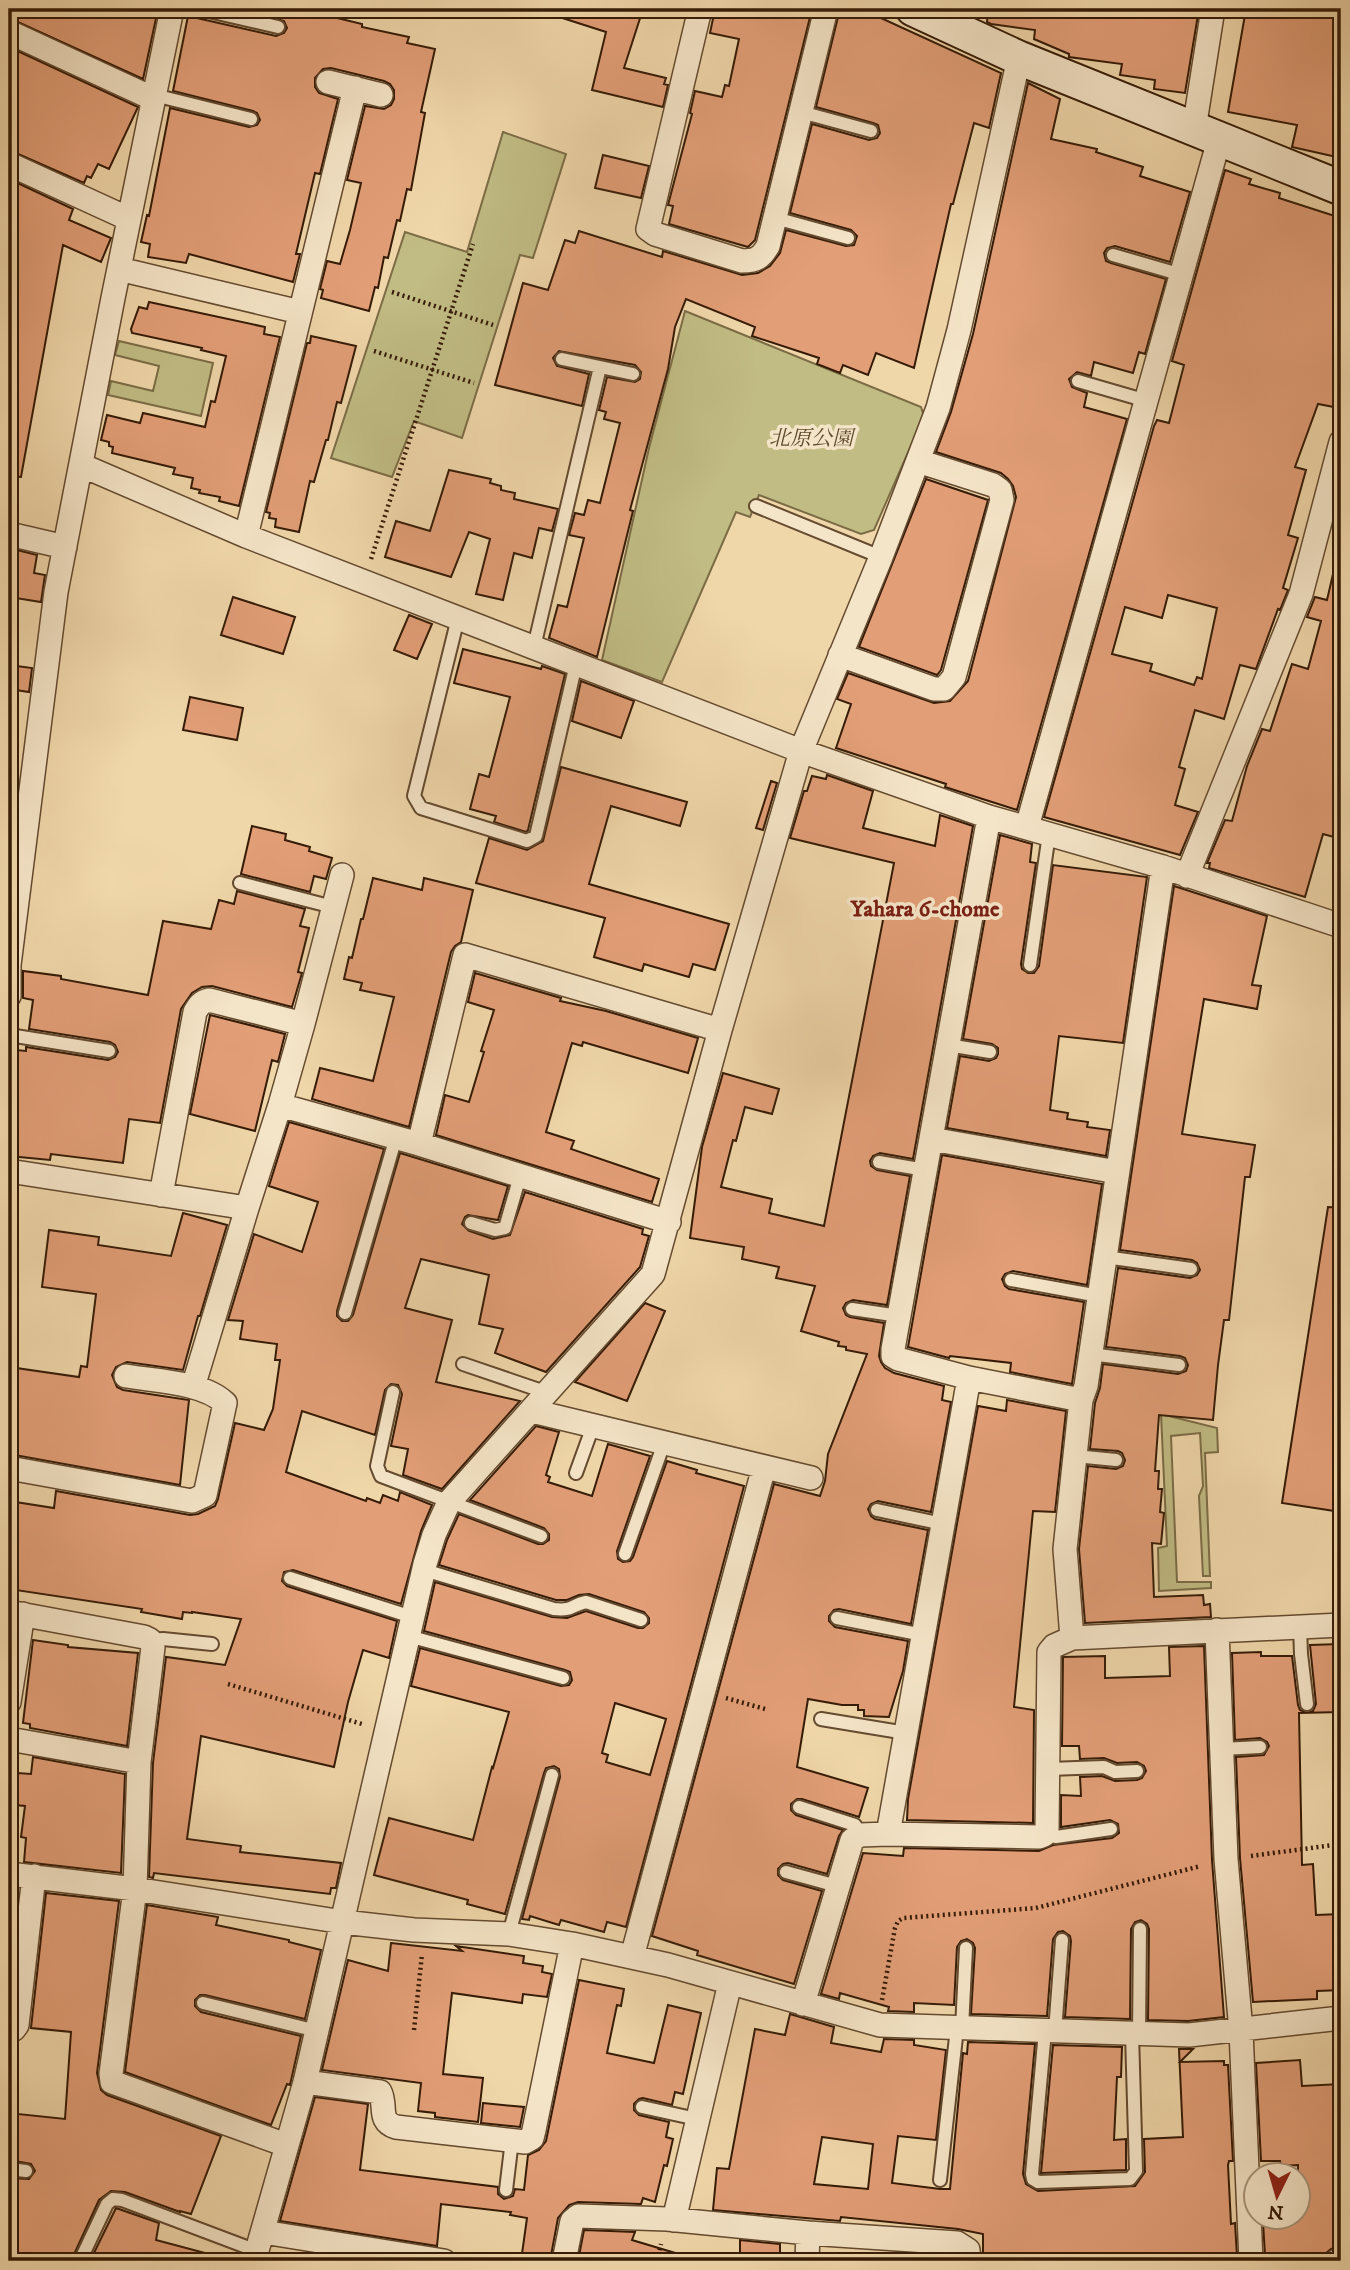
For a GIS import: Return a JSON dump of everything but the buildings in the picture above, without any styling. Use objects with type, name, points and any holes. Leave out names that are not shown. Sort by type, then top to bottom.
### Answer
[{"type":"street","points":[[9,996],[15,867],[56,592],[172,9]]},
{"type":"street","points":[[700,9],[648,229],[655,234],[742,261],[754,261],[762,257],[768,246],[826,9]]},
{"type":"street","points":[[1027,827],[1182,275],[1207,135],[1213,9]]},
{"type":"street","points":[[924,11],[1019,58],[1341,188]]},
{"type":"street","points":[[9,32],[154,97]]},
{"type":"street","points":[[444,2261],[258,2248],[317,2031],[424,1570],[434,1535],[449,1502],[650,1279],[669,1222],[720,1030],[801,751],[881,557],[938,408],[959,330],[1019,58]]},
{"type":"street","points":[[328,82],[381,95]]},
{"type":"street","points":[[246,536],[355,89]]},
{"type":"street","points":[[9,164],[129,219]]},
{"type":"street","points":[[119,270],[300,312]]},
{"type":"street","points":[[1187,876],[1301,594],[1341,442]]},
{"type":"street","points":[[840,655],[934,689],[944,689],[954,677],[1002,500],[1000,490],[993,485],[918,461]]},
{"type":"street","points":[[81,465],[246,536],[801,751],[989,817],[1163,867],[1341,926]]},
{"type":"street","points":[[9,534],[65,547]]},
{"type":"street","points":[[989,817],[892,1349],[893,1356],[969,1378],[1081,1400]]},
{"type":"street","points":[[1072,1638],[1065,1549],[1081,1400],[1163,867]]},
{"type":"street","points":[[193,1387],[280,1105],[342,875]]},
{"type":"street","points":[[419,1144],[466,955],[720,1030]]},
{"type":"street","points":[[161,1195],[195,1012],[199,1006],[209,1000],[303,1024]]},
{"type":"street","points":[[280,1105],[396,1137],[669,1222]]},
{"type":"street","points":[[931,1139],[1117,1172]]},
{"type":"street","points":[[9,1171],[247,1208]]},
{"type":"street","points":[[9,1468],[192,1501],[205,1495],[225,1403],[215,1394],[193,1387],[126,1376]]},
{"type":"street","points":[[888,1834],[969,1378]]},
{"type":"street","points":[[532,1411],[811,1478]]},
{"type":"street","points":[[632,1956],[764,1467]]},
{"type":"street","points":[[9,1702],[16,1613],[150,1640],[153,1647],[139,1762],[135,1889],[111,2074],[113,2082],[286,2146]]},
{"type":"street","points":[[803,2004],[852,1840],[860,1835],[888,1834],[1044,1835],[1047,1830],[1049,1769],[1049,1652],[1054,1646],[1072,1638],[1341,1625]]},
{"type":"street","points":[[1217,1630],[1226,1859],[1241,2031],[1251,2261]]},
{"type":"street","points":[[9,1739],[139,1762]]},
{"type":"street","points":[[9,1874],[135,1889],[343,1922],[425,1931],[509,1934],[572,1944],[668,1965],[875,2024],[1189,2035],[1341,2018]]},
{"type":"street","points":[[9,2029],[14,2029],[17,2025],[19,1935],[34,1876]]},
{"type":"street","points":[[304,2082],[380,2092],[385,2121],[396,2127],[525,2142],[532,2138],[572,1944]]},
{"type":"street","points":[[674,2220],[730,1983]]},
{"type":"street","points":[[564,2261],[572,2221],[578,2216],[674,2220],[957,2244],[968,2250],[969,2261]]},
{"type":"street","points":[[807,2261],[808,2233]]},
{"type":"lane","points":[[200,9],[278,27]]},
{"type":"lane","points":[[154,97],[251,119]]},
{"type":"lane","points":[[801,112],[872,131]]},
{"type":"lane","points":[[775,218],[848,238]]},
{"type":"lane","points":[[1113,255],[1182,275]]},
{"type":"lane","points":[[562,359],[632,374]]},
{"type":"lane","points":[[534,647],[600,367]]},
{"type":"lane","points":[[1078,382],[1147,401]]},
{"type":"lane","points":[[756,506],[881,557]]},
{"type":"lane","points":[[458,618],[414,796],[421,808],[527,841],[536,836],[576,664]]},
{"type":"lane","points":[[1030,965],[1049,834]]},
{"type":"lane","points":[[240,883],[333,907]]},
{"type":"lane","points":[[9,1035],[109,1051]]},
{"type":"lane","points":[[948,1045],[990,1052]]},
{"type":"lane","points":[[345,1313],[396,1137]]},
{"type":"lane","points":[[879,1162],[925,1170]]},
{"type":"lane","points":[[471,1223],[495,1230],[505,1228],[520,1176]]},
{"type":"lane","points":[[1105,1257],[1191,1269]]},
{"type":"lane","points":[[1011,1280],[1099,1296]]},
{"type":"lane","points":[[852,1309],[899,1316]]},
{"type":"lane","points":[[1090,1354],[1179,1365]]},
{"type":"lane","points":[[463,1364],[548,1393]]},
{"type":"lane","points":[[393,1392],[377,1466],[381,1476],[541,1536]]},
{"type":"lane","points":[[576,1473],[593,1426]]},
{"type":"lane","points":[[625,1554],[664,1443]]},
{"type":"lane","points":[[1075,1456],[1116,1460]]},
{"type":"lane","points":[[877,1510],[943,1524]]},
{"type":"lane","points":[[424,1570],[554,1609],[570,1609],[586,1602],[641,1620]]},
{"type":"lane","points":[[290,1578],[410,1626],[563,1678]]},
{"type":"lane","points":[[836,1618],[923,1635]]},
{"type":"lane","points":[[1300,1627],[1307,1703]]},
{"type":"lane","points":[[150,1640],[212,1644]]},
{"type":"lane","points":[[821,1719],[906,1733]]},
{"type":"lane","points":[[1222,1749],[1260,1747]]},
{"type":"lane","points":[[1049,1769],[1104,1767],[1115,1772],[1137,1771]]},
{"type":"lane","points":[[509,1934],[552,1775]]},
{"type":"lane","points":[[799,1807],[855,1825],[860,1835]]},
{"type":"lane","points":[[1044,1835],[1056,1837],[1111,1829]]},
{"type":"lane","points":[[786,1872],[837,1886]]},
{"type":"lane","points":[[1062,1940],[1033,2179],[1038,2182],[1130,2179],[1136,2171],[1135,2034],[1140,1929]]},
{"type":"lane","points":[[940,2180],[966,1948]]},
{"type":"lane","points":[[203,2003],[317,2031]]},
{"type":"lane","points":[[642,2107],[698,2119]]},
{"type":"lane","points":[[506,2190],[512,2140]]},
{"type":"lane","points":[[9,2169],[26,2171]]},
{"type":"lane","points":[[80,2261],[107,2204],[113,2199],[258,2248]]},
{"type":"path","points":[[364,580],[473,244]]},
{"type":"path","points":[[392,292],[493,325]]},
{"type":"path","points":[[374,351],[474,383]]},
{"type":"path","points":[[228,1684],[387,1730]]},
{"type":"path","points":[[705,1693],[765,1709]]},
{"type":"path","points":[[9,1810],[9,1816]]},
{"type":"path","points":[[875,2024],[880,2015],[898,1921],[903,1918],[1036,1908],[1226,1859],[1341,1844]]},
{"type":"path","points":[[414,2030],[425,1931]]},
{"type":"green space","points":[[503,132],[566,154],[533,258],[520,255],[462,438],[414,421],[392,477],[331,458],[405,232],[467,252]]},
{"type":"green space","name":"北原公園","points":[[685,311],[921,407],[924,416],[874,530],[861,534],[759,495],[750,517],[736,512],[662,682],[602,660],[649,448]]},
{"type":"green space","points":[[119,341],[213,363],[201,416],[108,395],[111,381],[153,391],[159,366],[115,355]]},
{"type":"green space","points":[[1161,1414],[1217,1428],[1218,1452],[1205,1453],[1210,1576],[1203,1576],[1199,1496],[1203,1486],[1200,1433],[1171,1436],[1177,1582],[1211,1582],[1211,1588],[1159,1591],[1158,1548],[1167,1546]]},
{"type":"district","name":"Yahara 6-chome","points":[[925,909]]}]
